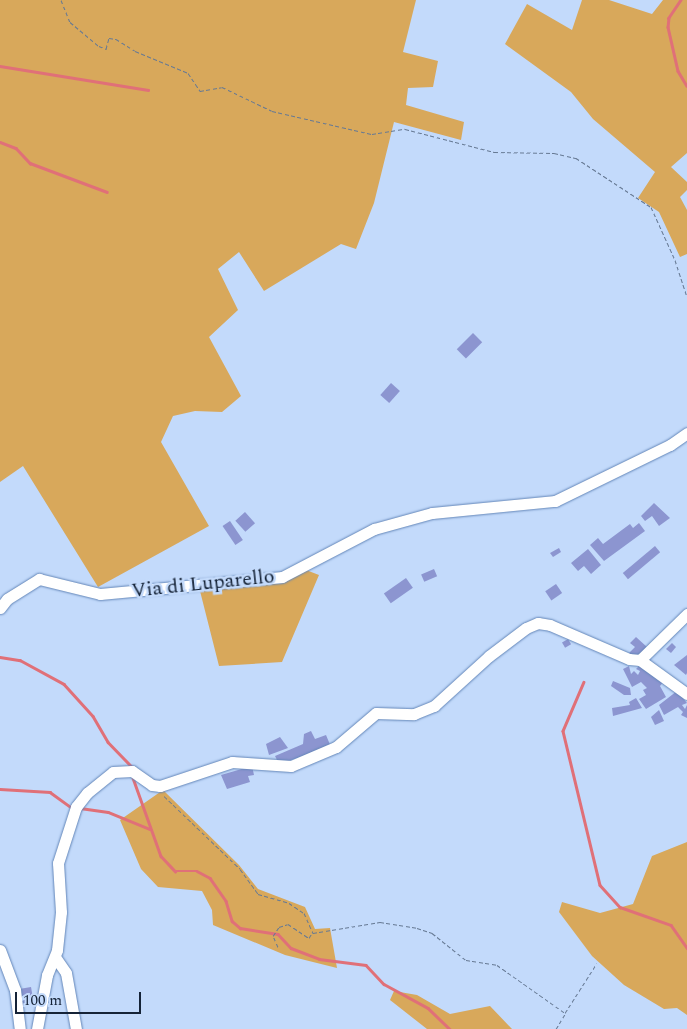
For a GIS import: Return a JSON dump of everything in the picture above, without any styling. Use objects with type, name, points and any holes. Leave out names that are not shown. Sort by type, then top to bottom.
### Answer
[{"type":"street","name":"Via di Luparello","points":[[0,608],[7,599],[39,579],[100,594],[282,577],[374,529],[432,513],[555,500],[670,445],[687,433]]},
{"type":"street","points":[[640,660],[687,614]]},
{"type":"street","points":[[37,1029],[47,976],[55,957],[61,912],[58,864],[76,807],[87,793],[121,769],[132,771],[152,785],[169,784],[232,762],[254,762],[283,768],[321,756],[376,713],[414,714],[434,706],[489,656],[538,623],[550,625],[629,659],[640,660],[687,694]]},
{"type":"street","points":[[0,950],[14,990],[20,1029]]},
{"type":"street","points":[[55,957],[66,973],[76,1029]]},
{"type":"path","points":[[61,0],[70,22],[99,46],[106,49],[109,38],[116,39],[135,51],[188,73],[200,91],[222,87],[272,111],[372,134],[405,128],[494,152],[554,153],[576,158],[651,207],[675,260],[687,296]]},
{"type":"path","points":[[152,785],[240,869],[258,894],[289,903],[304,912],[313,933]]},
{"type":"path","points":[[278,947],[273,936],[279,927],[288,924],[309,938],[313,933],[380,922],[418,928],[432,933],[466,960],[497,965],[565,1013]]},
{"type":"path","points":[[556,1029],[597,964]]},
{"type":"shaded area","points":[[0,0],[416,0],[403,52],[438,61],[433,87],[408,88],[406,105],[464,122],[461,140],[394,122],[374,203],[356,249],[341,244],[264,291],[239,252],[218,269],[238,310],[209,337],[241,396],[222,412],[195,411],[173,416],[161,442],[209,526],[98,587],[23,466],[0,482]]},
{"type":"shaded area","points":[[582,0],[609,0],[652,14],[663,0],[687,0],[687,153],[671,167],[687,182],[687,190],[680,197],[687,210],[687,254],[680,257],[659,212],[638,198],[655,172],[593,119],[571,92],[505,44],[527,4],[572,30]]},
{"type":"shaded area","points":[[306,570],[319,575],[282,662],[219,666],[200,591],[284,583]]},
{"type":"shaded area","points":[[163,790],[239,865],[258,889],[305,907],[315,929],[330,928],[337,968],[285,955],[213,925],[212,910],[202,891],[158,887],[141,869],[120,820]]},
{"type":"shaded area","points":[[687,842],[687,1015],[677,1008],[664,1009],[624,985],[592,956],[559,912],[562,902],[600,913],[633,904],[652,856]]},
{"type":"shaded area","points":[[394,991],[417,995],[450,1014],[490,1006],[512,1029],[427,1029],[390,1000]]},
{"type":"building","points":[[473,333],[482,342],[466,358],[457,349]]},
{"type":"building","points":[[391,383],[400,391],[389,403],[380,395]]},
{"type":"building","points":[[654,503],[670,518],[659,526],[652,516],[645,521],[641,516]]},
{"type":"building","points":[[245,512],[255,523],[245,532],[235,521]]},
{"type":"building","points":[[230,521],[243,540],[235,545],[223,526]]},
{"type":"building","points":[[639,523],[645,531],[604,561],[590,545],[598,538],[603,544],[630,524],[633,528]]},
{"type":"building","points":[[655,546],[660,552],[628,579],[623,573]]},
{"type":"building","points":[[559,548],[561,552],[553,557],[550,553]]},
{"type":"building","points":[[588,549],[601,565],[591,574],[584,566],[578,571],[571,563]]},
{"type":"building","points":[[434,569],[437,576],[424,582],[421,574]]},
{"type":"building","points":[[406,578],[413,588],[391,603],[384,593]]},
{"type":"building","points":[[556,584],[562,593],[551,600],[545,591]]},
{"type":"building","points":[[636,637],[647,647],[636,658],[628,654],[635,647],[630,643]]},
{"type":"building","points":[[568,639],[571,644],[565,648],[562,643]]},
{"type":"building","points":[[672,643],[676,647],[671,653],[666,649]]},
{"type":"building","points":[[687,655],[687,673],[686,675],[674,665]]},
{"type":"building","points":[[640,665],[664,681],[660,686],[666,697],[646,709],[639,699],[646,695],[643,690],[647,688],[641,682],[632,687],[623,669],[629,666],[631,674],[634,671],[638,675],[640,671],[636,669]]},
{"type":"building","points":[[613,681],[630,688],[631,695],[624,695],[611,686]]},
{"type":"building","points":[[677,691],[687,703],[682,705],[685,709],[687,705],[687,718],[681,715],[683,712],[678,707],[664,715],[659,705]]},
{"type":"building","points":[[636,698],[642,708],[613,716],[612,708],[630,705],[629,702]]},
{"type":"building","points":[[659,710],[664,721],[655,725],[651,717]]},
{"type":"building","points":[[311,731],[315,739],[326,735],[331,747],[279,764],[275,756],[303,744],[304,734]]},
{"type":"building","points":[[280,737],[288,748],[269,755],[266,744]]},
{"type":"building","points":[[252,766],[254,775],[248,776],[250,782],[227,789],[221,775]]},
{"type":"building","points":[[31,987],[34,1004],[22,1006],[19,989]]},
{"type":"waterway","points":[[681,0],[669,18],[668,27],[678,71],[687,86]]},
{"type":"waterway","points":[[0,66],[148,90]]},
{"type":"waterway","points":[[0,142],[16,148],[30,163],[107,192]]},
{"type":"waterway","points":[[0,657],[20,660],[64,684],[93,716],[108,742],[133,768]]},
{"type":"waterway","points":[[584,682],[563,731],[600,885],[620,907],[671,925],[687,948]]},
{"type":"waterway","points":[[133,778],[161,856],[175,871],[197,871],[210,878],[226,901],[232,921],[240,928],[278,934],[291,948],[319,959],[366,965],[384,984],[428,1008],[450,1029]]},
{"type":"waterway","points":[[0,789],[50,792],[72,808]]},
{"type":"waterway","points":[[80,808],[108,812],[150,829]]}]
